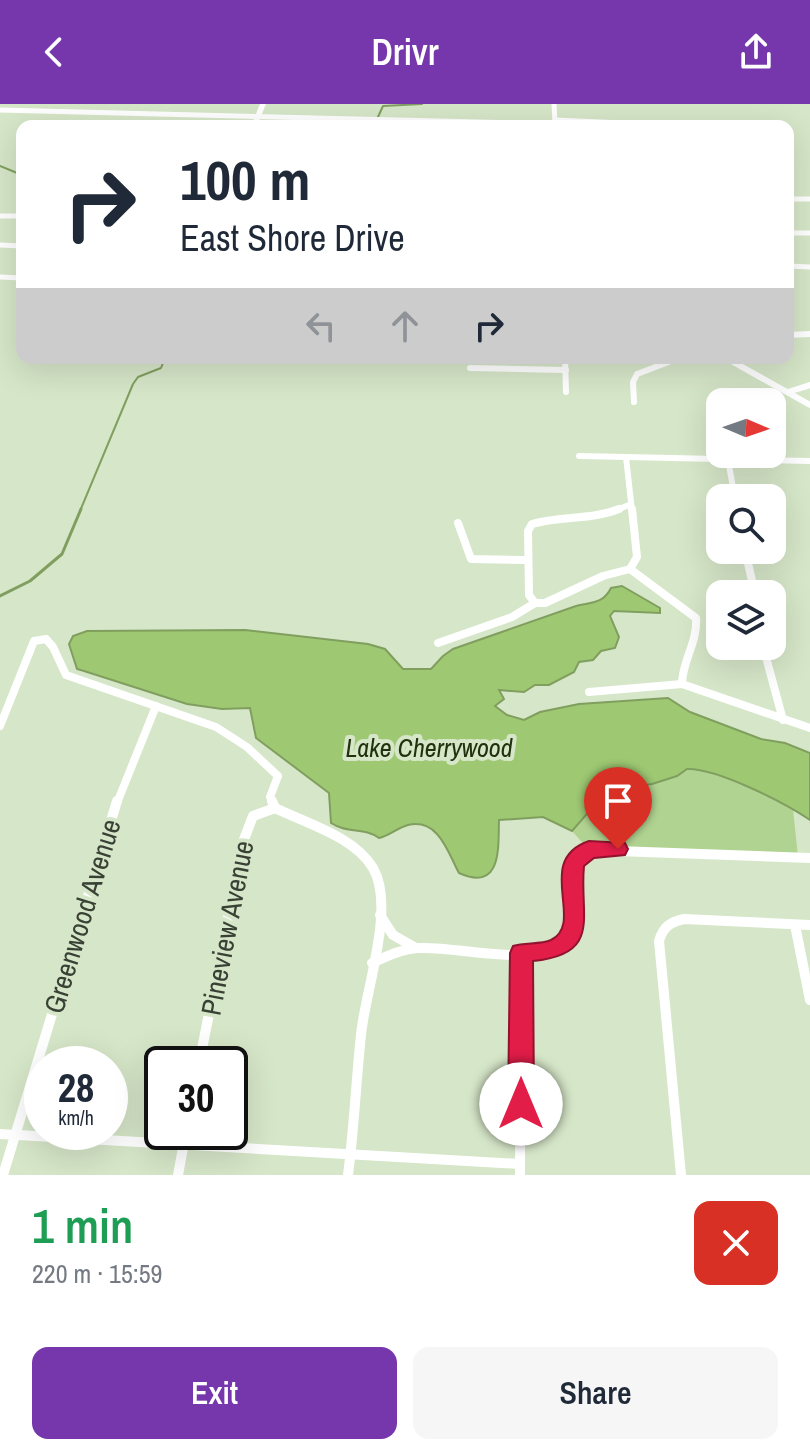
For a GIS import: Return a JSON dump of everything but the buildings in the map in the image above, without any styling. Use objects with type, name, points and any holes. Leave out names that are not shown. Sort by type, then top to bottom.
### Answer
[{"type":"street","points":[[256,120],[263,104]]},
{"type":"street","points":[[0,110],[428,120]]},
{"type":"street","points":[[566,364],[566,392]]},
{"type":"street","points":[[634,402],[633,382],[637,374],[663,364]]},
{"type":"street","points":[[737,364],[810,405]]},
{"type":"street","points":[[470,368],[566,370]]},
{"type":"street","points":[[788,392],[810,385]]},
{"type":"street","points":[[579,456],[706,459]]},
{"type":"street","points":[[438,643],[512,617],[535,603],[563,597],[603,576],[630,569],[637,557],[626,457]]},
{"type":"street","points":[[786,461],[810,461]]},
{"type":"street","points":[[535,603],[529,595],[527,560],[528,531],[532,524],[543,519],[602,516],[629,505]]},
{"type":"street","points":[[458,523],[471,559],[527,560]]},
{"type":"street","points":[[630,569],[696,618],[697,630],[680,672],[682,684]]},
{"type":"street","points":[[0,726],[34,641],[41,639],[54,644],[59,666],[66,675],[216,727],[247,747],[278,776],[270,797],[275,808],[355,850],[367,860],[375,871],[380,914],[363,1015],[348,1175]]},
{"type":"street","points":[[767,660],[783,720]]},
{"type":"street","points":[[589,692],[682,684],[810,728]]},
{"type":"street","name":"Greenwood Avenue","points":[[3,1175],[120,792],[156,706]]},
{"type":"street","name":"Pineview Avenue","points":[[203,1046],[246,832],[258,812],[275,808]]},
{"type":"street","points":[[372,963],[417,948],[521,953],[547,952],[563,945],[575,919],[574,861],[581,853],[597,848],[810,858]]},
{"type":"street","points":[[380,914],[393,935],[417,948]]},
{"type":"street","points":[[681,1175],[660,948],[665,927],[684,919],[810,925]]},
{"type":"street","points":[[795,925],[810,1000]]},
{"type":"street","points":[[248,1144],[520,1170],[521,953]]},
{"type":"street","points":[[0,1134],[144,1137]]},
{"type":"street","points":[[178,1175],[183,1150]]},
{"type":"shaded area","points":[[687,769],[757,790],[793,809],[798,857],[589,850],[572,831],[607,791],[652,784],[677,776]]},
{"type":"water","name":"Lake Cherrywood","points":[[622,586],[660,608],[660,613],[614,611],[610,616],[619,637],[615,648],[601,651],[593,660],[579,662],[574,672],[549,685],[535,685],[524,692],[499,690],[504,699],[495,706],[507,715],[524,720],[540,712],[579,704],[668,698],[690,712],[761,739],[785,743],[810,753],[810,820],[733,780],[687,769],[677,776],[652,784],[607,791],[572,831],[543,817],[499,820],[498,853],[491,872],[484,877],[473,877],[459,873],[441,839],[428,827],[408,825],[379,838],[331,823],[329,793],[256,738],[250,708],[222,709],[187,704],[77,669],[69,644],[73,636],[87,631],[245,630],[368,644],[385,649],[403,669],[431,669],[453,649],[576,606],[596,602],[611,588]]},
{"type":"waterway","points":[[378,117],[383,106],[422,104]]},
{"type":"waterway","points":[[0,166],[16,173]]},
{"type":"waterway","points":[[80,511],[133,384],[138,377],[161,368],[163,364]]},
{"type":"waterway","points":[[0,596],[30,581],[62,554],[81,509]]},
{"type":"route","points":[[521,1104],[521,953],[547,952],[563,945],[575,919],[574,861],[589,850],[618,849]]}]
